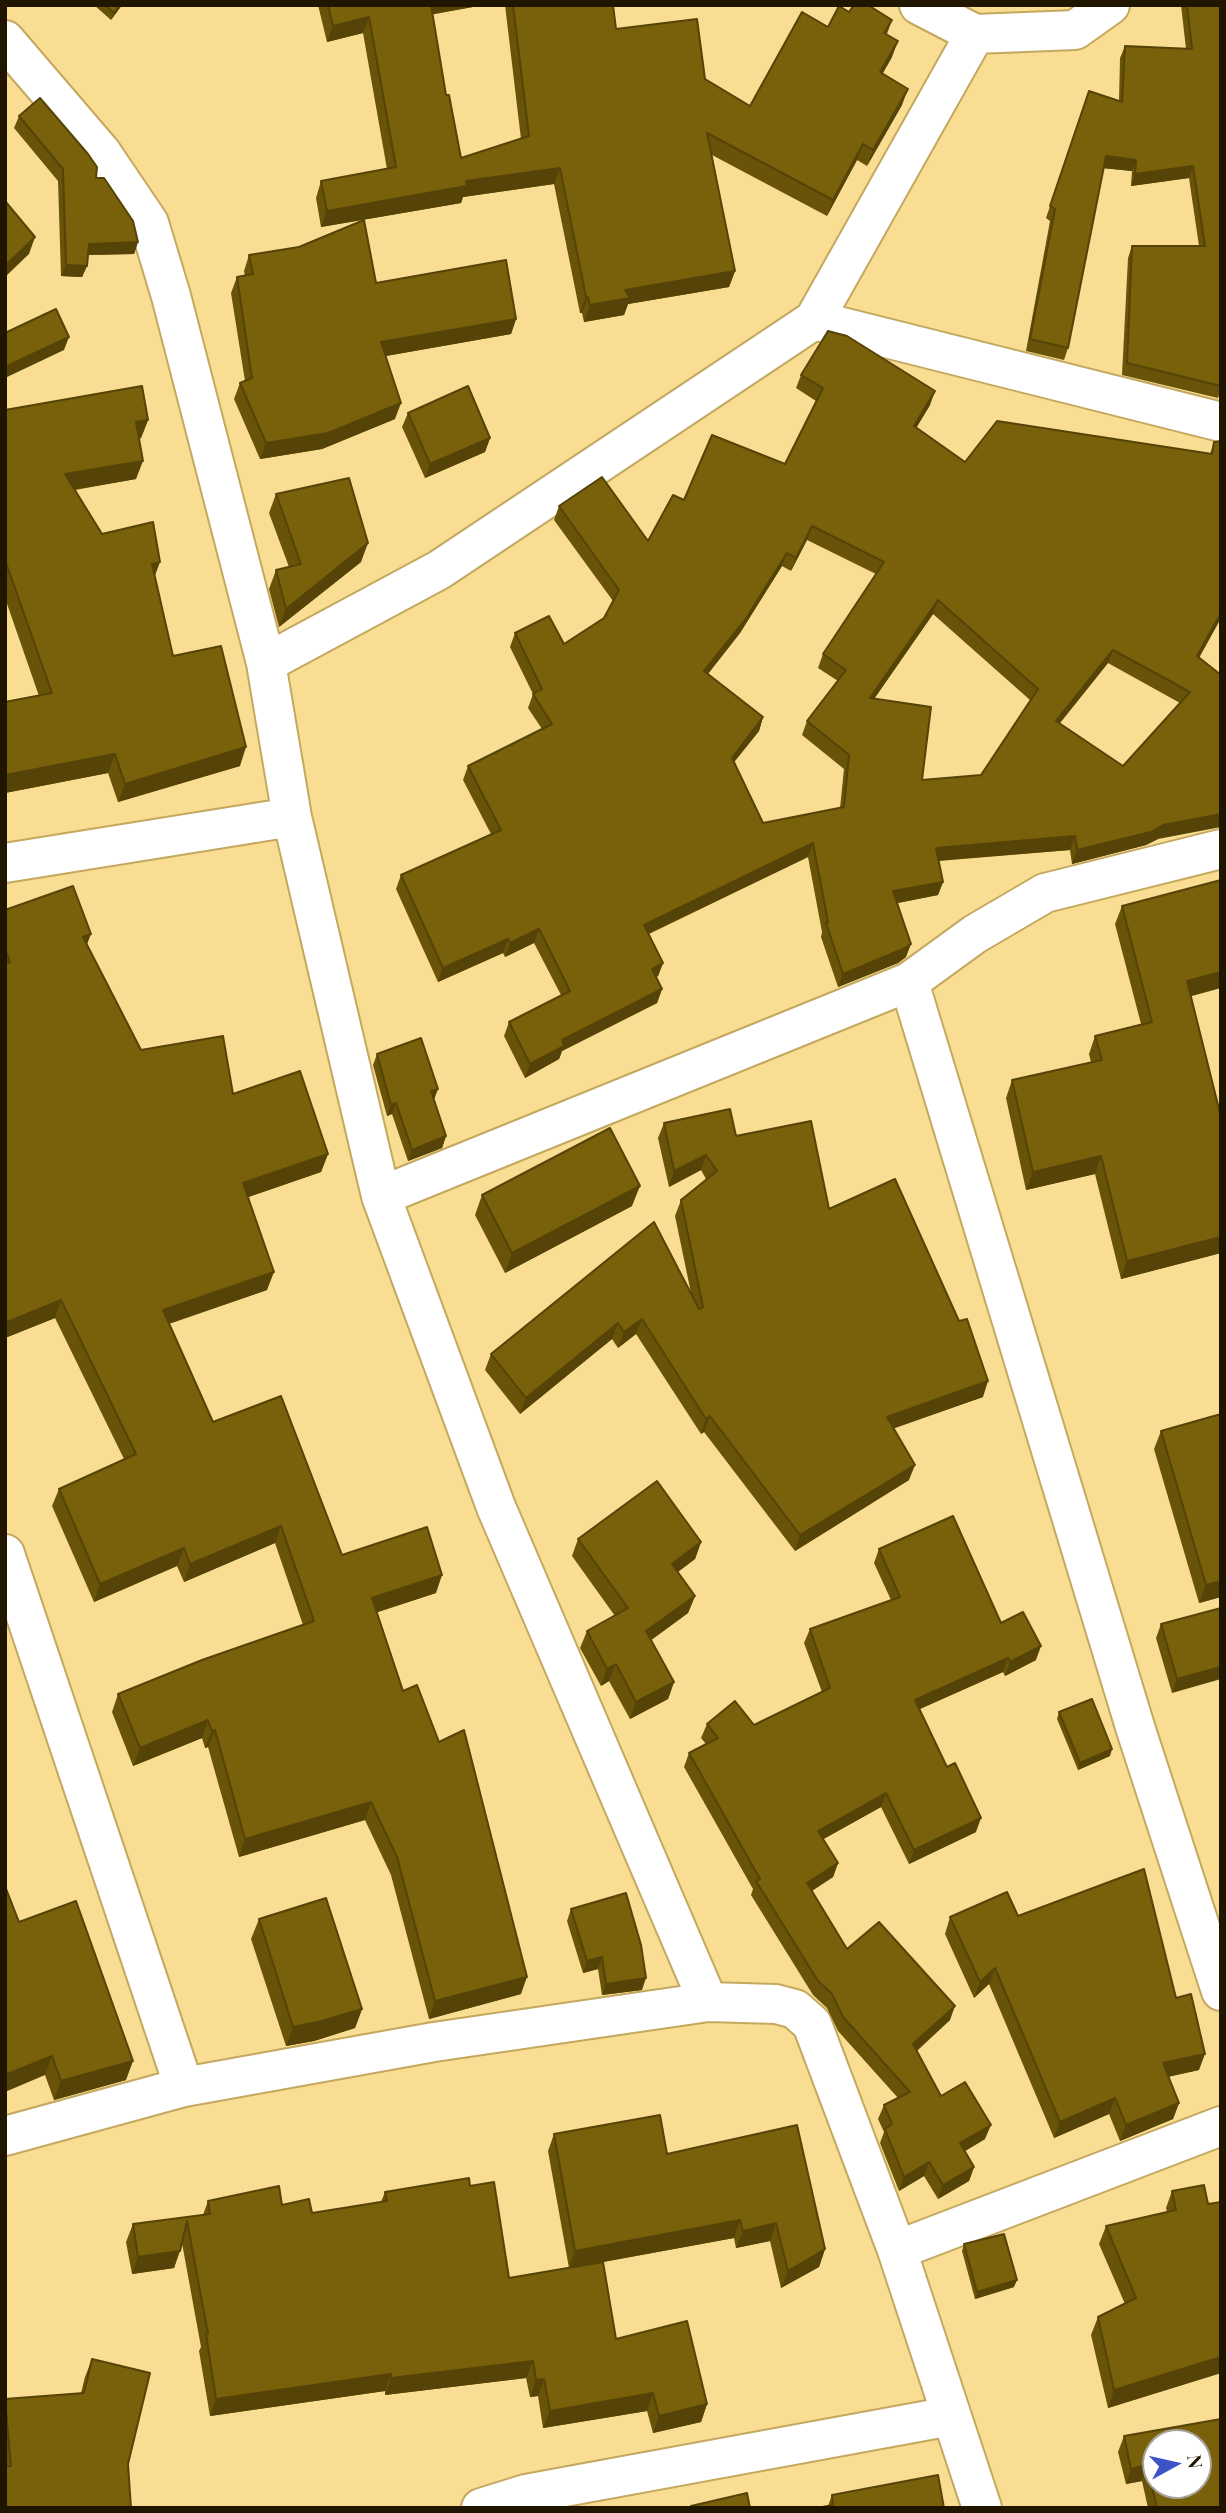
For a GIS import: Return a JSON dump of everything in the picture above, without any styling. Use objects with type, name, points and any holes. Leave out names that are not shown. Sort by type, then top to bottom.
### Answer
[{"type":"street","points":[[919,5],[975,34],[1076,30],[1110,5]]},
{"type":"street","points":[[266,663],[439,570],[814,320],[975,34]]},
{"type":"street","points":[[5,40],[102,152],[149,223],[266,663],[292,817],[382,1196],[496,1507],[708,2002]]},
{"type":"street","points":[[814,320],[1221,422]]},
{"type":"street","points":[[5,863],[292,817]]},
{"type":"street","points":[[382,1196],[909,982],[975,934],[1045,893],[1221,849]]},
{"type":"street","points":[[909,982],[1136,1730],[1221,1991]]},
{"type":"street","points":[[5,1553],[184,2087]]},
{"type":"street","points":[[5,2136],[184,2087],[434,2042],[708,2002],[776,2004],[795,2008],[812,2024],[897,2250],[982,2508]]},
{"type":"street","points":[[897,2250],[1221,2126]]},
{"type":"street","points":[[481,2508],[526,2494],[951,2416]]},
{"type":"building","points":[[105,5],[120,5],[114,13]]},
{"type":"building","points":[[328,5],[431,5],[446,95],[449,95],[461,158],[529,136],[513,5],[613,5],[616,29],[697,19],[705,79],[750,106],[802,12],[828,27],[839,6],[849,12],[854,5],[868,5],[892,20],[884,33],[898,41],[880,72],[908,89],[873,150],[863,144],[833,200],[707,133],[735,271],[625,290],[630,298],[590,305],[586,297],[560,168],[466,181],[467,186],[327,211],[321,181],[396,167],[369,17],[333,26]]},
{"type":"building","points":[[1187,5],[1221,5],[1221,386],[1127,363],[1132,246],[1205,246],[1193,166],[1135,174],[1136,160],[1106,156],[1068,348],[1030,339],[1055,209],[1050,206],[1089,91],[1122,102],[1125,46],[1192,49]]},
{"type":"building","points":[[40,98],[88,154],[97,167],[96,178],[104,178],[133,221],[138,242],[89,244],[87,266],[66,265],[63,169],[19,116]]},
{"type":"building","points":[[5,201],[35,237],[5,266]]},
{"type":"building","points":[[364,220],[376,283],[506,260],[516,319],[381,342],[401,403],[328,433],[266,443],[240,383],[252,378],[237,277],[253,274],[249,255],[299,247]]},
{"type":"building","points":[[56,309],[69,337],[5,367],[5,333]]},
{"type":"building","points":[[828,331],[847,336],[935,391],[914,426],[965,462],[997,421],[1212,454],[1214,442],[1221,441],[1221,613],[1197,656],[1221,675],[1221,814],[1163,825],[1151,832],[1077,850],[1075,836],[936,848],[943,882],[893,891],[911,944],[843,974],[826,923],[828,922],[813,843],[644,925],[663,963],[652,969],[662,989],[562,1040],[564,1046],[530,1064],[509,1022],[570,991],[539,929],[510,943],[508,939],[443,968],[401,875],[501,830],[468,766],[552,724],[533,694],[542,689],[515,633],[549,616],[564,644],[604,618],[619,590],[559,506],[602,477],[648,541],[673,495],[684,500],[712,435],[785,464],[823,388],[801,375]],"holes":[[[812,526],[884,562],[823,654],[846,670],[807,721],[849,755],[844,807],[763,823],[732,758],[763,717],[704,671],[745,620],[787,553],[796,558]],[[938,600],[1038,689],[981,775],[922,780],[931,707],[870,698]],[[1113,650],[1190,692],[1123,766],[1056,721]]]},
{"type":"building","points":[[142,386],[148,420],[136,422],[143,461],[65,474],[102,534],[153,522],[160,562],[152,564],[173,656],[221,646],[246,747],[125,784],[115,754],[5,775],[5,702],[52,693],[5,560],[5,410]]},
{"type":"building","points":[[468,386],[490,438],[430,464],[408,413]]},
{"type":"building","points":[[349,478],[368,543],[286,609],[276,570],[301,564],[276,494]]},
{"type":"building","points":[[1221,880],[1221,972],[1187,981],[1221,1117],[1221,1237],[1127,1261],[1101,1156],[1033,1172],[1012,1080],[1102,1060],[1095,1036],[1152,1022],[1122,906]]},
{"type":"building","points":[[73,886],[91,934],[83,937],[141,1050],[223,1036],[233,1094],[300,1071],[328,1154],[243,1183],[274,1272],[163,1310],[213,1422],[281,1396],[342,1555],[427,1527],[442,1575],[372,1598],[403,1691],[417,1685],[439,1742],[464,1730],[527,1977],[435,2001],[397,1857],[371,1802],[245,1839],[215,1730],[212,1731],[208,1720],[140,1748],[118,1694],[202,1660],[314,1621],[281,1526],[190,1564],[184,1548],[100,1584],[59,1489],[136,1454],[61,1300],[5,1323],[5,964],[10,962],[5,949],[5,910]]},
{"type":"building","points":[[421,1038],[438,1089],[431,1091],[446,1136],[412,1150],[396,1103],[391,1105],[377,1054]]},
{"type":"building","points":[[730,1109],[736,1136],[811,1121],[829,1209],[895,1179],[959,1321],[967,1319],[988,1381],[887,1417],[915,1465],[800,1535],[710,1416],[706,1419],[642,1319],[624,1332],[618,1323],[526,1398],[491,1354],[654,1222],[699,1309],[703,1307],[681,1200],[717,1171],[706,1155],[674,1171],[664,1123]]},
{"type":"building","points":[[610,1128],[640,1186],[512,1253],[482,1195]]},
{"type":"building","points":[[1221,1414],[1221,1581],[1206,1585],[1161,1431]]},
{"type":"building","points":[[657,1481],[701,1542],[672,1564],[695,1596],[646,1631],[674,1682],[636,1702],[616,1664],[607,1669],[587,1631],[628,1608],[578,1539]]},
{"type":"building","points":[[953,1516],[1001,1623],[1023,1612],[1041,1646],[1010,1662],[1008,1658],[915,1700],[947,1767],[955,1763],[981,1818],[914,1850],[886,1793],[818,1831],[838,1863],[807,1883],[847,1949],[879,1922],[955,2006],[913,2044],[941,2096],[965,2082],[991,2125],[960,2143],[974,2167],[943,2185],[929,2162],[904,2177],[885,2129],[892,2124],[884,2105],[910,2092],[843,2017],[832,1994],[818,1981],[756,1881],[760,1879],[689,1753],[718,1738],[707,1724],[735,1701],[754,1725],[830,1688],[810,1629],[900,1597],[879,1549]]},
{"type":"building","points":[[1221,1608],[1221,1667],[1177,1679],[1161,1624]]},
{"type":"building","points":[[1092,1699],[1112,1749],[1080,1763],[1059,1712]]},
{"type":"building","points":[[1144,1869],[1176,1998],[1191,1994],[1205,2054],[1163,2063],[1179,2103],[1126,2125],[1115,2098],[1060,2122],[995,1968],[980,1982],[950,1917],[1007,1892],[1018,1916]]},
{"type":"building","points":[[5,1886],[19,1922],[76,1901],[133,2061],[61,2081],[52,2056],[5,2075]]},
{"type":"building","points":[[626,1893],[641,1945],[646,1978],[606,1984],[602,1957],[587,1961],[571,1909]]},
{"type":"building","points":[[326,1898],[362,2009],[293,2027],[259,1919]]},
{"type":"building","points":[[660,2115],[667,2154],[797,2125],[825,2249],[788,2271],[776,2223],[743,2231],[740,2220],[575,2251],[554,2134]]},
{"type":"building","points":[[469,2178],[470,2186],[494,2182],[509,2278],[603,2262],[616,2339],[687,2321],[707,2404],[659,2416],[653,2393],[550,2411],[544,2379],[536,2380],[533,2361],[391,2378],[391,2374],[216,2399],[208,2334],[187,2221],[180,2251],[138,2257],[133,2224],[210,2214],[208,2201],[279,2186],[282,2205],[309,2199],[312,2213],[387,2201],[385,2192]]},
{"type":"building","points":[[1204,2185],[1208,2204],[1221,2202],[1221,2357],[1114,2390],[1098,2317],[1136,2298],[1106,2226],[1176,2210],[1172,2191]]},
{"type":"building","points":[[1004,2234],[1017,2280],[977,2292],[964,2244]]},
{"type":"building","points":[[92,2359],[150,2373],[128,2464],[131,2508],[5,2508],[5,2467],[11,2466],[5,2399],[84,2393]]},
{"type":"building","points":[[1221,2419],[1221,2508],[1157,2508],[1155,2499],[1212,2499],[1212,2429],[1164,2429]]},
{"type":"building","points":[[1142,2433],[1142,2466],[1131,2469],[1124,2436]]},
{"type":"building","points":[[938,2475],[944,2508],[817,2508],[833,2505],[832,2495]]},
{"type":"building","points":[[747,2493],[750,2508],[691,2506]]}]
